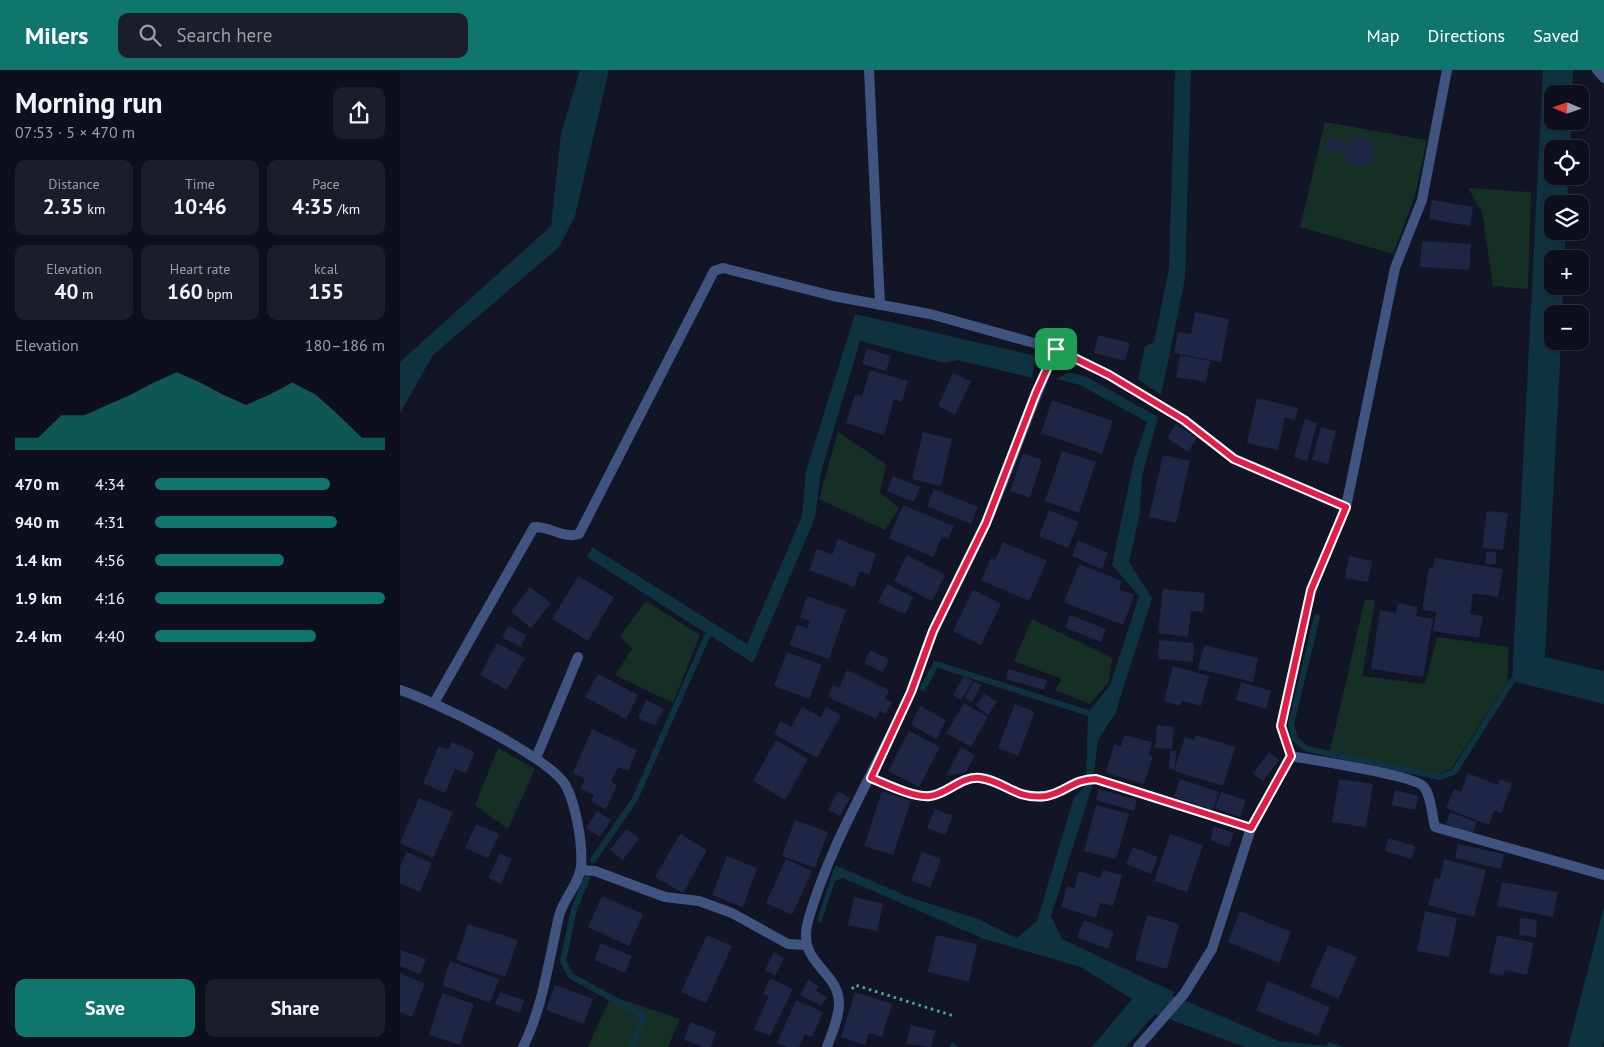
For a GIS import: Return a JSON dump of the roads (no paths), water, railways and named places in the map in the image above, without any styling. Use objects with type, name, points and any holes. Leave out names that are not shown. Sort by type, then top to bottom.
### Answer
[{"type":"street","points":[[869,70],[880,304]]},
{"type":"street","points":[[1138,1047],[1184,994],[1212,949],[1251,828],[1291,756],[1281,726],[1311,590],[1346,507],[1395,268],[1422,200],[1447,70]]},
{"type":"street","points":[[1597,70],[1604,78]]},
{"type":"street","points":[[434,704],[534,526],[541,526],[568,537],[579,534],[714,271],[723,268],[833,296],[930,314],[1056,349],[1109,375],[1184,420],[1234,459],[1346,507]]},
{"type":"street","points":[[827,1047],[839,1002],[834,987],[805,945],[805,932],[820,881],[839,836],[871,778],[911,692],[933,631],[986,523],[1036,393],[1056,349]]},
{"type":"street","points":[[536,758],[578,656]]},
{"type":"street","points":[[400,690],[434,704],[536,758],[554,770],[566,786],[575,808],[581,870],[561,909],[533,1026],[523,1047]]},
{"type":"street","points":[[1291,756],[1368,770],[1418,782],[1425,788],[1435,827],[1604,875]]},
{"type":"street","points":[[871,778],[921,796],[932,796],[966,779],[981,778],[1024,797],[1048,796],[1082,779],[1096,779],[1251,828]]},
{"type":"street","points":[[581,870],[595,871],[665,897],[699,901],[732,913],[788,944],[805,945]]},
{"type":"water","points":[[580,70],[609,70],[575,216],[559,247],[433,355],[400,413],[400,362],[551,226],[561,134]]},
{"type":"water","points":[[1175,70],[1191,70],[1185,279],[1161,395],[1138,379],[1145,346],[1154,342],[1169,268]]},
{"type":"water","points":[[1543,70],[1573,70],[1572,85],[1544,85],[1544,130],[1571,130],[1570,140],[1544,140],[1544,185],[1568,185],[1567,195],[1544,195],[1544,240],[1565,240],[1565,250],[1544,250],[1544,295],[1563,295],[1562,305],[1544,305],[1544,350],[1561,350],[1545,657],[1604,671],[1604,704],[1512,681]]},
{"type":"water","points":[[855,314],[1036,356],[1032,378],[958,360],[944,363],[860,341],[821,472],[815,518],[753,663],[587,557],[592,547],[747,644],[802,516],[806,471]]},
{"type":"water","points":[[1069,372],[1087,377],[1158,417],[1142,476],[1140,512],[1129,562],[1152,598],[1115,714],[1098,740],[1092,787],[1051,916],[1062,939],[1174,992],[1172,995],[1279,1041],[1326,1046],[1329,1042],[1344,1047],[1245,1047],[1155,1014],[1126,1047],[1092,1047],[1132,999],[1081,967],[984,939],[843,878],[835,881],[821,923],[817,921],[835,865],[909,897],[978,919],[1017,938],[1037,921],[1074,797],[1086,785],[1088,713],[1110,685],[1139,596],[1112,565],[1134,460],[1147,422],[1080,385],[1056,379]]},
{"type":"water","points":[[1604,907],[1604,1039],[1602,1047],[1568,1047]]},
{"type":"waterway","points":[[1317,617],[1291,724],[1295,739],[1307,749],[1440,777],[1454,772],[1512,681]]},
{"type":"waterway","points":[[593,860],[635,799],[708,634]]},
{"type":"waterway","points":[[923,688],[936,664],[1088,713]]},
{"type":"waterway","points":[[587,878],[574,909],[563,961],[571,976],[644,1016],[632,1047]]}]
